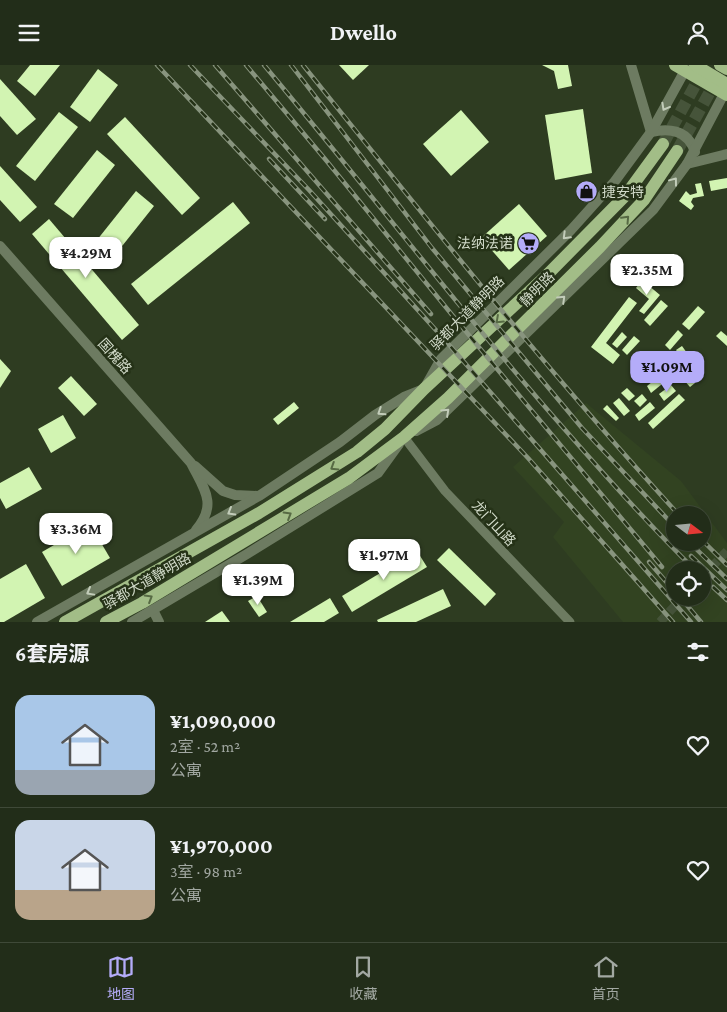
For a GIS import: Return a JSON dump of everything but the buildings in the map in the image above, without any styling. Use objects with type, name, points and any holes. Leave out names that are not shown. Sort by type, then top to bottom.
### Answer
[{"type":"main road","points":[[720,65],[727,69]]},
{"type":"main road","points":[[686,66],[726,90]]},
{"type":"main road","name":"静明路","points":[[424,389],[546,276],[625,196],[663,143]]},
{"type":"main road","name":"静明路","points":[[404,437],[448,398],[600,247],[644,200],[677,151]]},
{"type":"main road","name":"驿都大道静明路","points":[[64,622],[259,513],[357,452],[385,429],[424,389]]},
{"type":"main road","name":"驿都大道静明路","points":[[106,622],[142,603],[349,478],[404,437]]},
{"type":"street","points":[[631,65],[651,132],[664,129],[682,134],[692,143],[694,151]]},
{"type":"street","name":"驿都大道静明路","points":[[424,389],[441,359],[571,230],[615,181],[651,132],[686,66]]},
{"type":"street","name":"驿都大道静明路","points":[[404,437],[437,420],[653,210],[687,165],[726,90]]},
{"type":"street","points":[[687,165],[727,154]]},
{"type":"street","name":"国槐路","points":[[0,246],[191,463],[204,489],[208,509],[203,522],[192,535]]},
{"type":"street","points":[[37,622],[259,496],[340,442],[375,415],[404,397],[424,389]]},
{"type":"street","points":[[132,622],[378,473],[404,437]]},
{"type":"street","name":"龙门山路","points":[[404,437],[445,491],[570,622]]},
{"type":"street","points":[[191,463],[223,491],[235,495],[259,496]]},
{"type":"street","points":[[153,610],[160,622]]},
{"type":"shaded area","points":[[586,403],[681,481],[700,506],[666,506],[666,551],[711,551],[711,521],[727,543],[727,622],[623,622],[553,537],[564,522],[513,467]]},
{"type":"tunnel","points":[[663,144],[704,69]]},
{"type":"tunnel","points":[[677,151],[717,79]]},
{"type":"tunnel","points":[[711,568],[727,551]]},
{"type":"tunnel","points":[[660,622],[675,606]]},
{"type":"railway","points":[[157,65],[528,458],[673,622]]},
{"type":"railway","points":[[190,65],[309,190],[444,339],[691,622]]},
{"type":"railway","points":[[215,65],[431,314]]},
{"type":"railway","points":[[246,65],[662,567]]},
{"type":"railway","points":[[264,65],[528,387],[582,450],[686,561]]},
{"type":"railway","points":[[291,65],[432,248],[582,428],[666,517]]},
{"type":"railway","points":[[303,65],[534,349],[671,506]]},
{"type":"railway","points":[[269,159],[325,219]]},
{"type":"railway","points":[[711,549],[727,565]]},
{"type":"railway","points":[[698,551],[727,579]]},
{"type":"railway","points":[[691,556],[727,590]]},
{"type":"railway","points":[[649,562],[666,582]]},
{"type":"railway","points":[[713,587],[727,600]]},
{"type":"railway","points":[[688,606],[701,622]]},
{"type":"place","name":"捷安特","points":[[586,192]]},
{"type":"place","name":"法纳法诺","points":[[529,243]]}]
